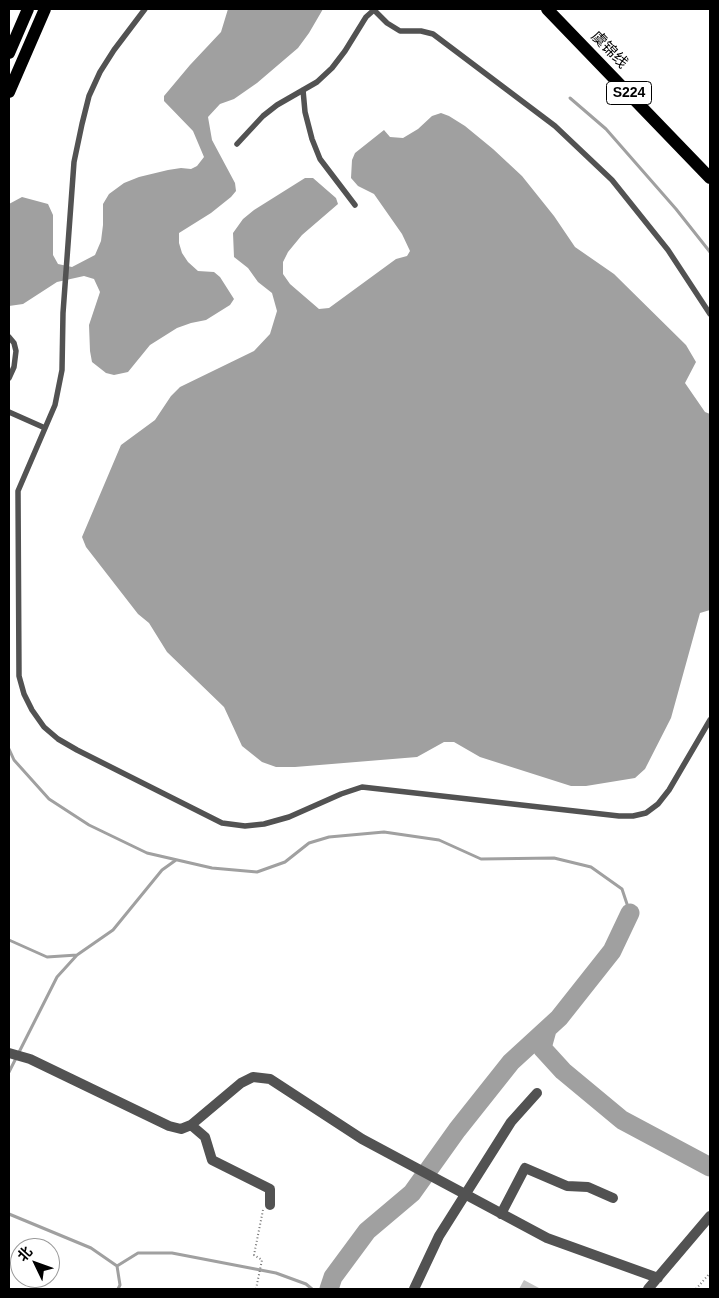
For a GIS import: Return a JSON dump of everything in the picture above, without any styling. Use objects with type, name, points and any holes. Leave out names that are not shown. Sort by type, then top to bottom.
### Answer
[{"type":"main road","points":[[9,53],[28,9]]},
{"type":"main road","points":[[9,92],[45,9]]},
{"type":"main road","name":"虞锦线","points":[[547,9],[710,178]]},
{"type":"street","points":[[9,1053],[30,1058],[169,1126],[181,1129],[191,1125],[240,1083],[253,1077],[270,1079],[362,1139],[547,1238],[658,1278]]},
{"type":"street","points":[[414,1289],[439,1236],[465,1194],[511,1122],[537,1093]]},
{"type":"street","points":[[191,1125],[205,1137],[212,1160],[270,1189],[270,1205]]},
{"type":"street","points":[[501,1214],[525,1168],[567,1186],[588,1186],[613,1198]]},
{"type":"street","points":[[648,1289],[710,1216]]},
{"type":"lane","points":[[145,9],[114,50],[100,72],[89,96],[74,162],[63,313],[62,370],[55,405],[18,491],[20,676],[24,694],[44,727],[58,740],[76,750],[222,823],[244,826],[264,824],[289,817],[341,794],[362,788],[633,816],[646,813],[658,804],[669,790],[710,720]]},
{"type":"lane","points":[[237,144],[270,110],[317,82],[332,68],[366,17],[374,9],[387,23],[400,31],[421,31],[433,34],[555,126],[612,180],[668,250],[710,314]]},
{"type":"lane","points":[[302,90],[312,139],[320,159],[355,205]]},
{"type":"lane","points":[[9,337],[14,343],[16,351],[14,366],[9,378]]},
{"type":"lane","points":[[9,412],[45,428]]},
{"type":"path","points":[[256,1289],[262,1260],[254,1255],[264,1208],[270,1205]]},
{"type":"path","points":[[696,1289],[710,1272]]},
{"type":"shaded area","points":[[228,9],[323,9],[298,48],[257,83],[234,99],[220,104],[208,117],[212,140],[235,183],[236,191],[211,213],[179,233],[179,243],[182,253],[188,262],[198,271],[214,272],[220,277],[234,299],[230,305],[206,320],[177,328],[150,345],[128,372],[114,375],[106,373],[92,362],[90,351],[89,325],[100,292],[94,279],[84,276],[57,282],[23,304],[9,306],[9,204],[22,197],[48,204],[53,215],[53,255],[58,264],[72,267],[95,255],[101,241],[103,204],[109,194],[124,183],[139,177],[181,168],[191,169],[197,166],[204,157],[193,131],[164,101],[164,96],[221,32]]},
{"type":"shaded area","points":[[441,113],[465,126],[522,176],[554,216],[575,247],[614,274],[686,345],[696,362],[685,383],[705,412],[710,414],[710,610],[700,613],[671,718],[645,769],[635,778],[586,786],[571,786],[480,757],[454,742],[444,742],[417,757],[295,767],[276,767],[262,762],[242,746],[224,707],[167,652],[149,623],[138,614],[86,547],[82,537],[121,445],[155,420],[171,396],[180,387],[254,351],[270,334],[277,311],[272,293],[258,282],[248,268],[234,257],[233,233],[243,219],[305,178],[313,178],[336,198],[338,204],[302,235],[288,252],[283,262],[283,274],[290,284],[319,309],[329,308],[396,259],[407,256],[410,251],[402,234],[374,194],[358,186],[351,178],[352,160],[355,153],[384,130],[390,137],[403,138],[418,129],[432,116]]},
{"type":"building","points":[[524,1280],[539,1288],[519,1289]]},
{"type":"waterway","points":[[570,98],[606,129],[676,209],[710,252]]},
{"type":"waterway","points":[[9,749],[14,760],[49,799],[89,825],[147,853],[212,868],[257,872],[285,862],[309,843],[329,837],[384,832],[439,840],[481,859],[554,858],[591,867],[622,889],[630,913]]},
{"type":"waterway","points":[[9,940],[47,957],[77,955],[113,930],[162,870],[176,860]]},
{"type":"waterway","points":[[329,1289],[333,1277],[367,1231],[412,1193],[457,1130],[511,1062],[559,1018],[612,951],[630,913]]},
{"type":"waterway","points":[[9,1072],[57,977],[77,955]]},
{"type":"waterway","points":[[547,1030],[542,1048],[563,1071],[622,1120],[710,1167]]},
{"type":"waterway","points":[[9,1214],[91,1248],[117,1266],[120,1285],[118,1289]]},
{"type":"waterway","points":[[117,1266],[138,1253],[172,1253],[276,1273],[306,1284],[312,1289]]}]
